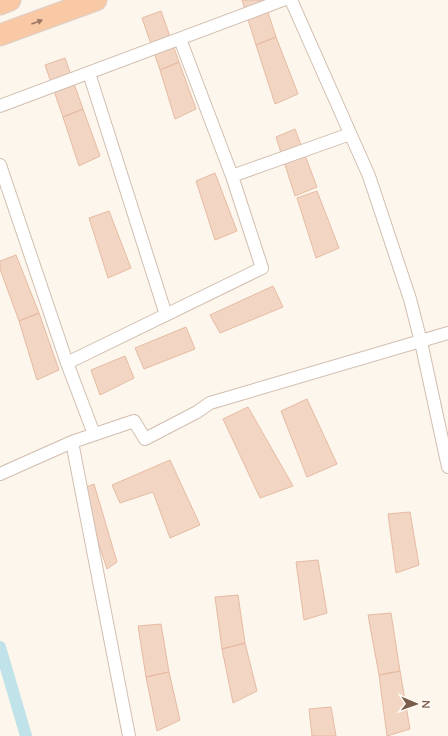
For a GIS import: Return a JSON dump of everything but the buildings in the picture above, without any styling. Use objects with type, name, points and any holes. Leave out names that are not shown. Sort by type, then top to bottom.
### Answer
[{"type":"highway","points":[[0,4],[10,0]]},
{"type":"highway","points":[[0,35],[96,0]]},
{"type":"street","points":[[0,106],[283,0]]},
{"type":"street","points":[[291,0],[369,176],[410,299],[422,342],[448,468]]},
{"type":"street","points":[[67,363],[262,268],[232,176],[180,38]]},
{"type":"street","points":[[89,73],[166,315]]},
{"type":"street","points":[[232,176],[350,134]]},
{"type":"street","points":[[0,165],[67,363],[94,434]]},
{"type":"street","points":[[0,474],[72,442],[134,421],[145,439],[197,412],[210,403],[448,334]]},
{"type":"street","points":[[72,442],[129,736]]},
{"type":"waterway","points":[[0,647],[26,736]]}]
